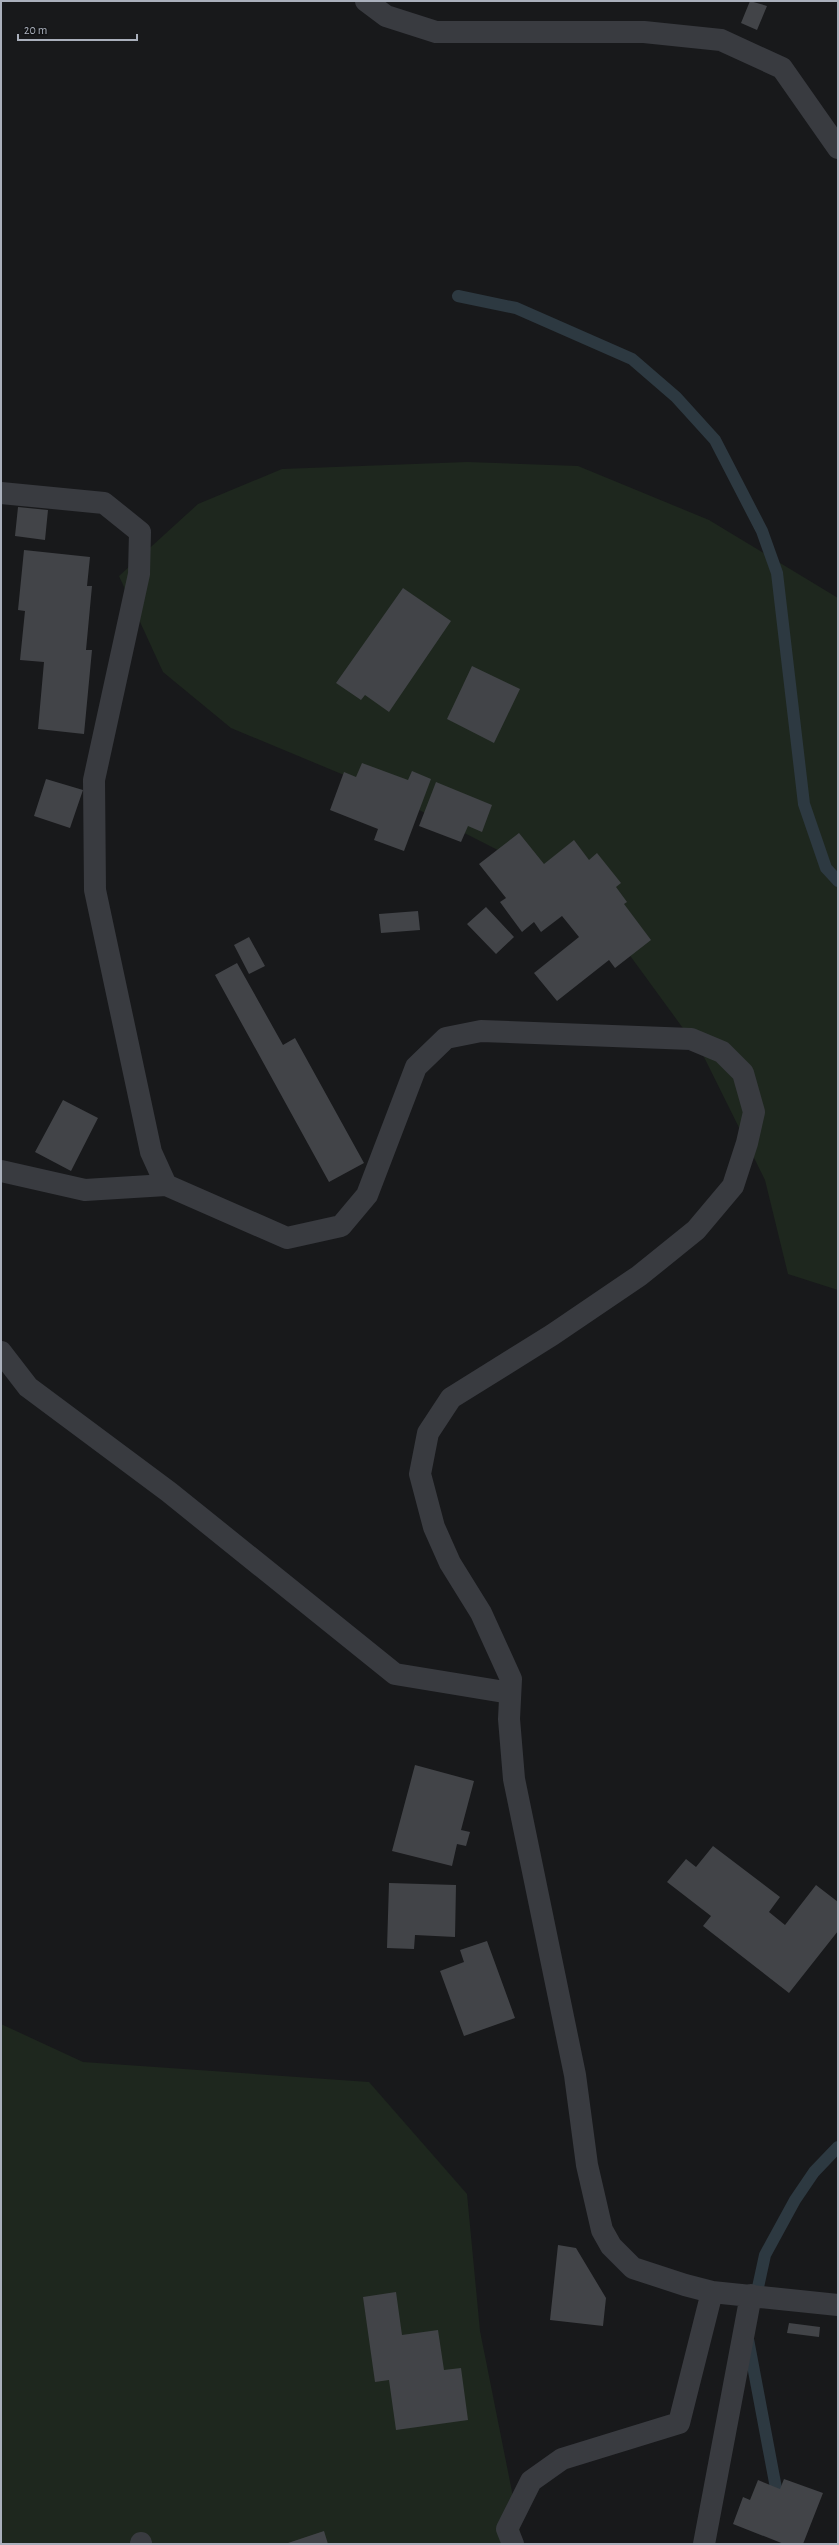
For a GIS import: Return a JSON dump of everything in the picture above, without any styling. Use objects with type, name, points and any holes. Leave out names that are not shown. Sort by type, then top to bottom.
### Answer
[{"type":"street","points":[[366,1],[386,16],[436,32],[644,32],[721,40],[782,68],[838,148]]},
{"type":"street","points":[[1,493],[104,503],[140,532],[139,574],[94,780],[95,890],[151,1152],[166,1185]]},
{"type":"street","points":[[1,1171],[85,1190],[166,1185],[287,1238],[341,1226],[367,1195],[416,1067],[446,1038],[481,1031],[691,1039],[722,1052],[743,1073],[754,1112],[747,1143],[733,1186],[696,1230],[639,1276],[589,1310],[451,1398],[428,1433],[420,1474],[434,1527],[450,1563],[481,1613],[511,1679],[509,1719],[514,1779],[575,2076],[587,2165],[602,2230],[611,2246],[632,2268],[712,2292],[838,2305]]},
{"type":"street","points":[[1,1352],[28,1387],[169,1492],[395,1674],[510,1693]]},
{"type":"street","points":[[513,2544],[507,2529],[531,2481],[562,2459],[679,2423],[712,2292]]},
{"type":"street","points":[[704,2544],[751,2295]]},
{"type":"shaded area","points":[[467,462],[578,466],[709,520],[838,598],[838,1290],[788,1274],[765,1180],[704,1057],[623,946],[525,864],[380,790],[231,728],[163,672],[119,576],[198,504],[282,469]]},
{"type":"shaded area","points":[[1,2024],[83,2062],[369,2082],[467,2194],[480,2331],[521,2537],[519,2544],[1,2544]]},
{"type":"building","points":[[750,1],[767,6],[757,30],[741,23]]},
{"type":"building","points":[[18,507],[48,510],[45,540],[15,536]]},
{"type":"building","points":[[24,550],[90,557],[87,586],[92,586],[86,650],[92,650],[84,734],[38,729],[44,662],[20,660],[25,611],[18,610]]},
{"type":"building","points":[[403,588],[451,621],[389,712],[365,695],[361,700],[336,683]]},
{"type":"building","points":[[472,666],[520,689],[494,743],[447,719]]},
{"type":"building","points":[[362,763],[408,780],[412,771],[431,779],[404,851],[374,840],[378,829],[330,810],[344,772],[356,777]]},
{"type":"building","points":[[46,779],[83,790],[70,828],[34,816]]},
{"type":"building","points":[[436,782],[492,805],[482,832],[468,826],[461,842],[419,826]]},
{"type":"building","points":[[519,833],[544,864],[574,840],[589,860],[597,853],[621,883],[616,887],[627,902],[624,904],[651,940],[615,968],[609,960],[557,1001],[534,973],[579,937],[562,916],[541,932],[534,922],[522,932],[500,902],[506,898],[479,864]]},
{"type":"building","points":[[486,907],[514,937],[496,954],[467,924]]},
{"type":"building","points":[[418,911],[420,930],[381,933],[379,914]]},
{"type":"building","points":[[249,937],[265,966],[249,974],[234,945]]},
{"type":"building","points":[[237,963],[283,1045],[295,1038],[364,1163],[329,1182],[215,975]]},
{"type":"building","points":[[63,1100],[98,1118],[71,1171],[35,1152]]},
{"type":"building","points":[[415,1765],[474,1781],[461,1830],[470,1832],[466,1846],[457,1844],[452,1866],[392,1851]]},
{"type":"building","points":[[713,1846],[780,1897],[769,1912],[785,1925],[816,1885],[838,1902],[838,1931],[789,1993],[703,1926],[711,1916],[667,1882],[686,1859],[696,1867]]},
{"type":"building","points":[[389,1883],[456,1885],[455,1937],[415,1935],[414,1949],[387,1948]]},
{"type":"building","points":[[487,1941],[515,2018],[464,2036],[440,1971],[464,1962],[460,1950]]},
{"type":"building","points":[[558,2245],[576,2248],[606,2298],[603,2326],[550,2320]]},
{"type":"building","points":[[396,2292],[402,2335],[438,2330],[444,2370],[461,2368],[468,2420],[396,2430],[389,2380],[375,2382],[363,2297]]},
{"type":"building","points":[[789,2323],[820,2327],[819,2337],[787,2333]]},
{"type":"building","points":[[784,2479],[823,2493],[803,2544],[784,2544],[733,2524],[743,2497],[750,2500],[758,2480],[780,2489]]},
{"type":"building","points":[[324,2531],[328,2544],[285,2544]]},
{"type":"waterway","points":[[458,296],[516,308],[632,359],[676,397],[715,440],[762,531],[777,573],[804,804],[826,868],[838,881]]},
{"type":"waterway","points":[[755,2301],[765,2255],[795,2200],[814,2172],[838,2147]]},
{"type":"waterway","points":[[748,2339],[779,2504]]}]
